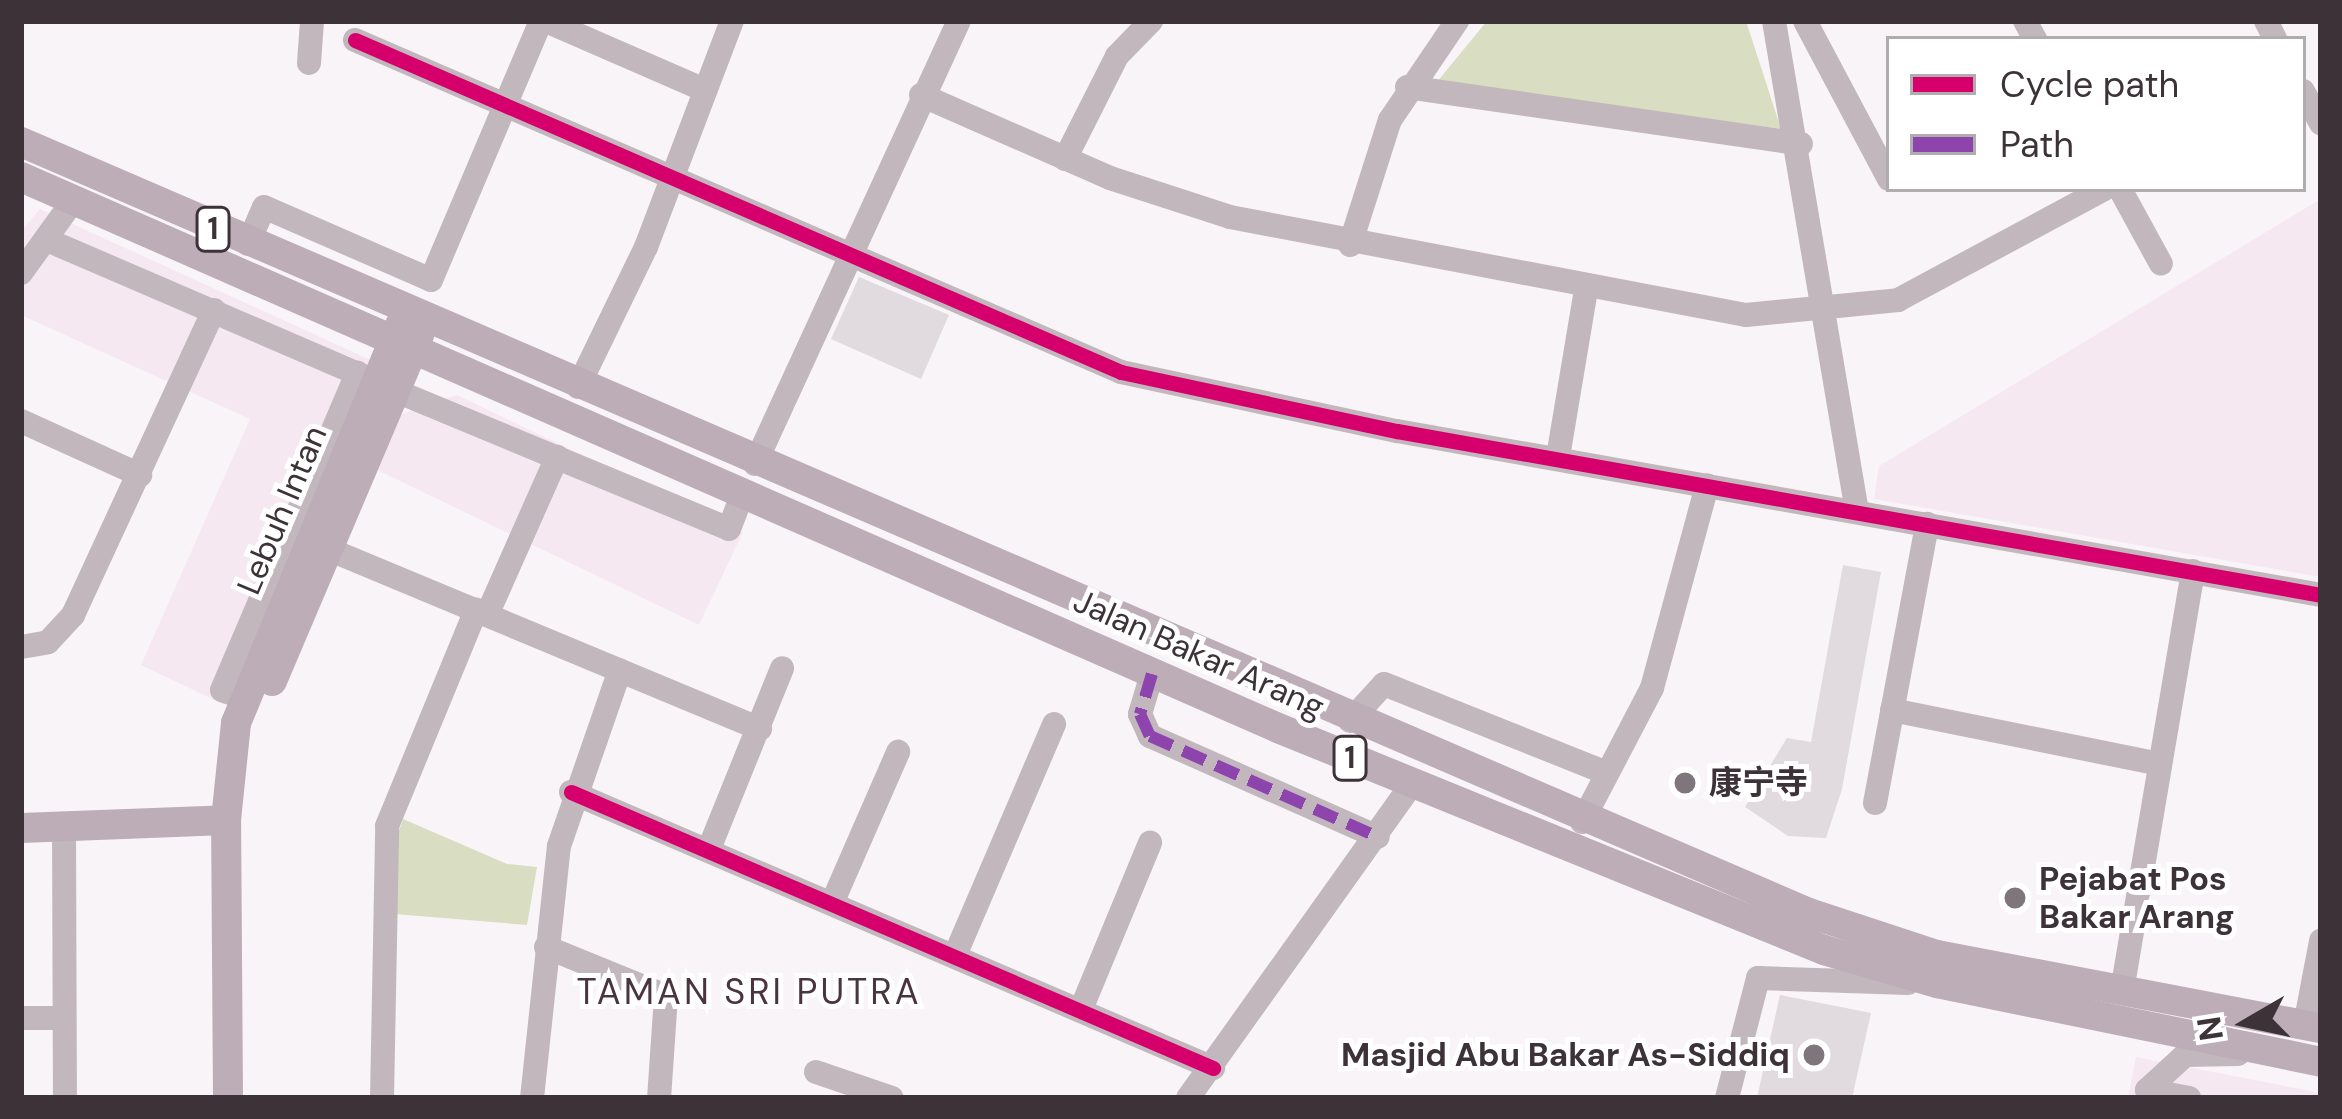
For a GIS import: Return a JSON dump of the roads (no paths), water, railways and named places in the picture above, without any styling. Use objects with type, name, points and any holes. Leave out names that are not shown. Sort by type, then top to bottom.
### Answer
[{"type":"main road","name":"1","points":[[21,142],[248,244],[417,313]]},
{"type":"main road","name":"1","points":[[21,177],[70,205],[403,347]]},
{"type":"main road","name":"Jalan Bakar Arang","points":[[417,313],[1582,822],[1851,928],[2122,991],[2313,1026]]},
{"type":"main road","name":"Lebuh Intan","points":[[229,1098],[226,820],[244,698],[332,461],[376,381],[403,347],[417,313]]},
{"type":"main road","name":"Jalan Bakar Arang","points":[[403,347],[1152,674],[1824,950],[1937,983],[2321,1062]]},
{"type":"main road","name":"Lebuh Intan","points":[[237,743],[328,549],[376,381]]},
{"type":"main road","points":[[1074,638],[1088,606]]},
{"type":"main road","points":[[21,828],[226,820]]},
{"type":"street","points":[[309,64],[312,21]]},
{"type":"street","points":[[248,244],[264,207],[431,280],[544,21],[705,90]]},
{"type":"street","points":[[578,387],[672,180],[732,21]]},
{"type":"street","points":[[755,464],[959,21]]},
{"type":"street","points":[[1065,159],[1117,56],[1151,21]]},
{"type":"street","points":[[1350,245],[1406,87],[1457,21]]},
{"type":"street","points":[[1774,21],[1802,144],[1857,512]]},
{"type":"street","points":[[1805,21],[1886,174]]},
{"type":"street","points":[[356,40],[1120,372],[1707,485],[2321,595]]},
{"type":"street","points":[[1406,87],[1802,144]]},
{"type":"street","points":[[921,95],[1167,198],[1350,245],[1746,315],[1827,312],[1930,288],[2099,192]]},
{"type":"street","points":[[2122,192],[2161,264]]},
{"type":"street","points":[[21,273],[70,205]]},
{"type":"street","points":[[47,240],[729,529],[742,494]]},
{"type":"street","points":[[1558,457],[1586,290]]},
{"type":"street","points":[[21,647],[48,642],[73,615],[214,310]]},
{"type":"street","points":[[21,421],[140,475]]},
{"type":"street","points":[[382,1098],[387,826],[557,457]]},
{"type":"street","points":[[1582,822],[1652,688],[1707,485]]},
{"type":"street","points":[[1875,803],[1927,524]]},
{"type":"street","points":[[328,549],[760,729]]},
{"type":"street","points":[[2122,991],[2193,571]]},
{"type":"street","points":[[709,849],[782,668]]},
{"type":"street","points":[[532,1098],[546,947],[571,792],[620,670]]},
{"type":"street","points":[[1152,674],[1139,713],[1150,736],[1378,837]]},
{"type":"street","points":[[1349,721],[1384,684],[1606,773]]},
{"type":"street","points":[[1892,710],[2158,764]]},
{"type":"street","points":[[956,953],[1054,724]]},
{"type":"street","points":[[833,901],[898,752]]},
{"type":"street","points":[[1189,1098],[1412,784]]},
{"type":"street","points":[[571,792],[1082,1006],[1213,1068]]},
{"type":"street","points":[[64,827],[65,1098]]},
{"type":"street","points":[[1082,1006],[1150,843]]},
{"type":"street","points":[[2313,1026],[2321,941]]},
{"type":"street","points":[[546,947],[666,996],[659,1098]]},
{"type":"street","points":[[1727,1098],[1758,978],[1937,983]]},
{"type":"street","points":[[21,1018],[64,1018]]},
{"type":"street","points":[[2189,1098],[2147,1090],[2186,1054],[2266,1053]]},
{"type":"street","points":[[816,1072],[892,1098]]},
{"type":"place","name":"康宁寺","points":[[1685,783]]},
{"type":"place","name":"Pejabat Pos Bakar Arang","points":[[2015,898]]},
{"type":"place","name":"Masjid Abu Bakar As-Siddiq","points":[[1814,1055]]},
{"type":"district","name":"TAMAN SRI PUTRA","points":[[749,992]]}]
